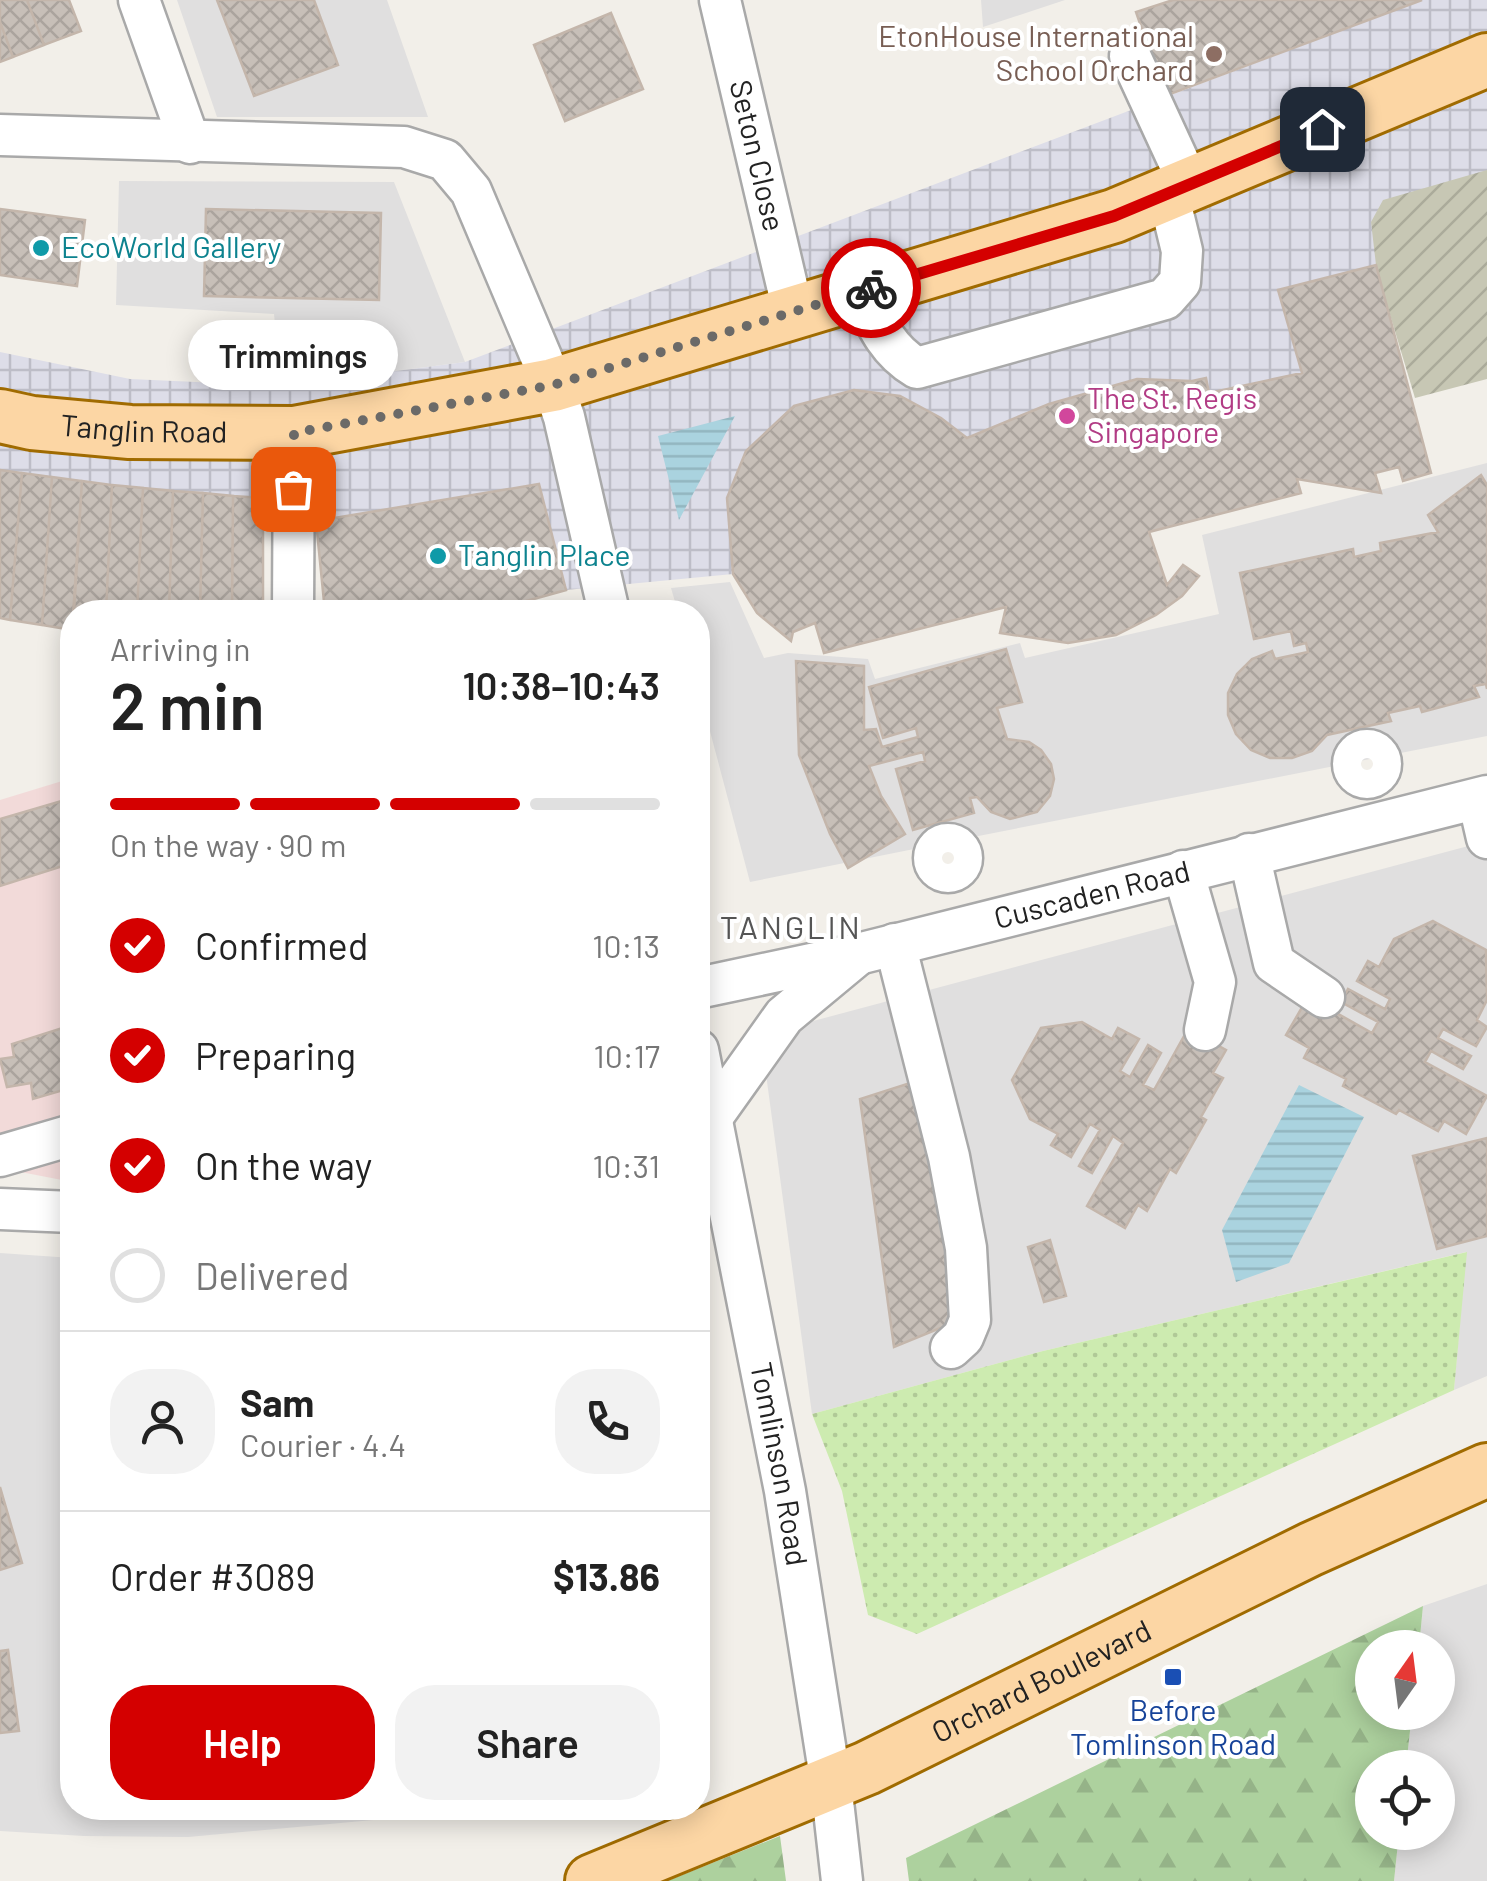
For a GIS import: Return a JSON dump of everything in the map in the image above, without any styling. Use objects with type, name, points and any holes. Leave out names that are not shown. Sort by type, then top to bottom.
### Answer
[{"type":"main road","name":"Tanglin Road","points":[[0,416],[130,432],[294,433],[553,385],[1114,216],[1487,60]]},
{"type":"main road","name":"Orchard Boulevard","points":[[592,1881],[832,1784],[1311,1549],[1487,1470]]},
{"type":"street","points":[[140,0],[190,143]]},
{"type":"street","name":"Seton Close","points":[[720,0],[793,311]]},
{"type":"street","points":[[860,291],[884,339],[916,368],[1165,299],[1180,282],[1178,189],[1130,56]]},
{"type":"street","points":[[0,135],[404,147],[445,160],[470,191],[553,385],[606,600]]},
{"type":"street","points":[[293,600],[294,433]]},
{"type":"street","points":[[1371,778],[1382,822]]},
{"type":"street","points":[[1482,798],[1487,838]]},
{"type":"street","name":"Cuscaden Road","points":[[710,985],[876,949],[1482,798]]},
{"type":"street","points":[[1249,854],[1274,964],[1324,997]]},
{"type":"street","points":[[952,871],[966,926]]},
{"type":"street","points":[[1183,871],[1215,982],[1205,1030]]},
{"type":"street","points":[[710,1120],[784,1016],[876,949],[949,1157],[966,1248],[970,1320],[963,1337],[951,1348]]},
{"type":"street","points":[[1215,982],[1274,964]]},
{"type":"street","name":"Tomlinson Road","points":[[710,1120],[761,1360],[832,1784],[842,1881]]},
{"type":"street","points":[[0,1156],[60,1138]]},
{"type":"street","points":[[0,1209],[60,1212]]},
{"type":"shaded area","points":[[177,0],[387,0],[428,117],[217,117]]},
{"type":"shaded area","points":[[981,0],[1065,0],[983,27]]},
{"type":"shaded area","points":[[1422,0],[1487,0],[1487,170],[1383,200],[1371,222],[1376,265],[1278,290],[1302,373],[1209,393],[1192,381],[1137,379],[1049,404],[967,438],[941,418],[899,396],[794,406],[746,451],[727,498],[733,574],[566,590],[539,484],[316,521],[263,498],[112,485],[0,470],[0,352],[130,379],[281,386],[465,362]]},
{"type":"shaded area","points":[[1487,164],[1487,379],[1415,398],[1361,218],[1379,193]]},
{"type":"shaded area","points":[[119,181],[394,182],[465,362],[281,386],[274,314],[116,305]]},
{"type":"shaded area","points":[[1487,463],[1487,736],[958,840],[943,836],[924,847],[750,882],[710,731],[710,600],[674,600],[671,588],[730,582],[764,658],[788,653],[868,659],[875,679],[1020,643],[1025,658],[1219,614],[1202,535]]},
{"type":"shaded area","points":[[60,782],[60,1180],[0,1168],[0,800]]},
{"type":"shaded area","points":[[1487,841],[1487,1376],[1454,1390],[1466,1252],[1043,1351],[812,1414],[763,1052],[802,1024]]},
{"type":"shaded area","points":[[0,1253],[60,1257],[60,1820],[373,1820],[188,1837],[0,1831]]},
{"type":"shaded area","points":[[1487,1584],[1487,1881],[1394,1881],[1397,1850],[1455,1850],[1455,1750],[1408,1750],[1410,1730],[1455,1730],[1455,1630],[1421,1630],[1423,1606]]},
{"type":"green space","points":[[1467,1252],[1454,1390],[917,1634],[868,1615],[842,1491],[812,1414],[1043,1351]]},
{"type":"green space","points":[[1423,1606],[1421,1630],[1374,1630]]},
{"type":"green space","points":[[1355,1639],[1355,1730],[1410,1730],[1408,1750],[1355,1750],[1355,1850],[1397,1850],[1394,1881],[909,1881],[906,1858]]},
{"type":"green space","points":[[780,1836],[786,1881],[667,1881]]},
{"type":"water","points":[[735,416],[679,520],[658,436]]},
{"type":"water","points":[[1299,1085],[1364,1117],[1289,1263],[1236,1282],[1222,1230]]},
{"type":"building","points":[[0,0],[27,0],[44,45],[13,57],[0,22]]},
{"type":"building","points":[[27,0],[69,0],[81,31],[44,45]]},
{"type":"building","points":[[217,0],[314,0],[338,65],[254,96]]},
{"type":"building","name":"EtonHouse International School Orchard","points":[[1173,0],[1422,0],[1165,96],[1136,12]]},
{"type":"building","points":[[611,13],[643,89],[565,121],[534,45]]},
{"type":"building","points":[[0,22],[13,57],[0,62]]},
{"type":"building","name":"EcoWorld Gallery","points":[[0,209],[85,220],[77,286],[0,275]]},
{"type":"building","points":[[206,209],[381,213],[379,300],[204,296]]},
{"type":"building","points":[[1376,265],[1431,473],[1403,481],[1399,467],[1375,473],[1381,493],[1297,479],[1301,493],[1149,532],[1167,585],[1183,565],[1199,576],[1182,596],[1156,615],[1116,635],[1068,643],[1000,633],[1006,607],[824,653],[815,623],[793,632],[791,641],[757,613],[733,574],[727,498],[746,451],[794,406],[854,390],[900,396],[941,418],[967,438],[1049,404],[1137,379],[1206,378],[1209,393],[1302,373],[1278,290]]},
{"type":"building","points":[[0,470],[22,473],[10,620],[0,618]]},
{"type":"building","points":[[22,473],[52,477],[42,625],[10,620]]},
{"type":"building","points":[[1481,475],[1487,485],[1487,689],[1486,684],[1474,686],[1479,697],[1422,712],[1420,706],[1388,713],[1391,721],[1327,735],[1312,751],[1292,758],[1270,758],[1251,750],[1236,734],[1228,715],[1228,693],[1237,674],[1252,659],[1272,651],[1275,659],[1308,652],[1306,643],[1294,646],[1291,631],[1254,639],[1240,573],[1353,549],[1354,557],[1381,551],[1380,543],[1438,532],[1428,515]]},
{"type":"building","points":[[52,477],[82,481],[74,600],[60,600],[60,628],[42,625]]},
{"type":"building","points":[[82,481],[112,485],[107,600],[75,600]]},
{"type":"building","name":"Tanglin Place","points":[[539,484],[566,590],[530,600],[324,600],[316,521]]},
{"type":"building","points":[[112,485],[143,488],[138,600],[107,600]]},
{"type":"building","points":[[143,488],[173,491],[169,600],[138,600]]},
{"type":"building","points":[[173,491],[203,493],[200,600],[169,600]]},
{"type":"building","points":[[203,493],[233,496],[232,600],[200,600]]},
{"type":"building","points":[[233,496],[263,498],[263,600],[232,600]]},
{"type":"building","points":[[1006,649],[1022,702],[997,708],[1007,739],[1029,742],[1051,764],[1054,779],[1050,796],[1037,812],[1010,819],[991,812],[977,797],[970,798],[974,813],[913,830],[896,769],[925,761],[923,752],[869,766],[881,796],[905,834],[848,868],[799,755],[796,661],[864,666],[864,730],[876,729],[882,747],[918,737],[916,728],[883,738],[869,687]]},
{"type":"building","points":[[60,802],[60,867],[0,886],[0,819]]},
{"type":"building","points":[[1433,921],[1486,950],[1487,1000],[1477,1020],[1487,1027],[1476,1046],[1443,1029],[1438,1038],[1471,1056],[1463,1069],[1431,1051],[1425,1062],[1487,1096],[1466,1134],[1444,1121],[1438,1131],[1343,1086],[1346,1079],[1304,1058],[1309,1048],[1286,1035],[1308,997],[1372,1033],[1378,1022],[1341,1002],[1348,989],[1385,1009],[1390,999],[1357,981],[1368,961],[1379,967],[1394,939]]},
{"type":"building","points":[[1082,1022],[1112,1039],[1118,1028],[1139,1039],[1120,1071],[1130,1077],[1148,1045],[1161,1053],[1143,1085],[1154,1090],[1188,1029],[1226,1050],[1213,1073],[1223,1078],[1201,1117],[1206,1120],[1176,1173],[1170,1169],[1147,1211],[1138,1205],[1125,1228],[1087,1206],[1123,1143],[1113,1136],[1092,1173],[1079,1166],[1100,1130],[1090,1124],[1071,1157],[1051,1145],[1058,1134],[1030,1119],[1012,1080],[1041,1028]]},
{"type":"building","points":[[60,1029],[60,1091],[33,1099],[31,1083],[7,1087],[0,1059],[14,1057],[12,1044]]},
{"type":"building","points":[[913,1082],[952,1239],[948,1325],[894,1347],[860,1099]]},
{"type":"building","points":[[1487,1138],[1487,1236],[1437,1249],[1413,1156]]},
{"type":"building","points":[[1050,1240],[1066,1296],[1044,1302],[1028,1247]]},
{"type":"building","points":[[0,1487],[22,1563],[0,1570]]},
{"type":"building","points":[[8,1650],[19,1731],[0,1733],[0,1651]]},
{"type":"way so far","points":[[293,489],[294,433],[553,385],[871,288]]},
{"type":"place","name":"EtonHouse International School Orchard","points":[[1214,54]]},
{"type":"place","name":"EcoWorld Gallery","points":[[41,248]]},
{"type":"place","name":"The St. Regis Singapore","points":[[1067,416]]},
{"type":"place","name":"Trimmings","points":[[293,489]]},
{"type":"place","name":"Tanglin Place","points":[[438,556]]},
{"type":"place","name":"Before Tomlinson Road","points":[[1173,1677]]},
{"type":"district","name":"TANGLIN","points":[[791,928]]},
{"type":"route","points":[[871,288],[1114,216],[1322,129]]}]
